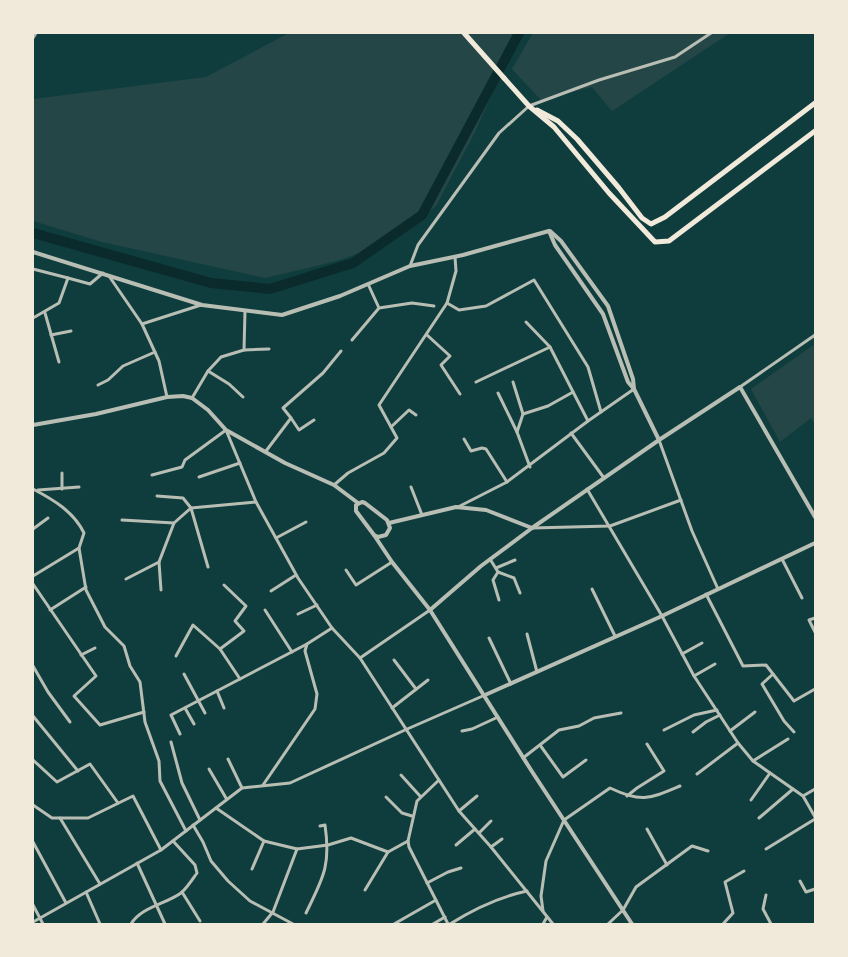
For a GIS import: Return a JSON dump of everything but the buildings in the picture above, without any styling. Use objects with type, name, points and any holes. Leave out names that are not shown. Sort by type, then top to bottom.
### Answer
[{"type":"main road","points":[[464,33],[529,106],[554,127],[610,193],[655,242],[669,241],[815,131]]},
{"type":"main road","points":[[529,106],[558,120],[619,188],[642,218],[651,224],[665,217],[815,103]]},
{"type":"street","points":[[33,38],[36,33]]},
{"type":"street","points":[[410,266],[418,245],[499,133],[529,106],[599,80],[675,57],[711,33]]},
{"type":"street","points":[[33,252],[202,305],[282,315],[340,296],[410,266],[455,257],[549,231]]},
{"type":"street","points":[[549,231],[560,241],[608,306],[634,379],[634,389]]},
{"type":"street","points":[[549,231],[555,245],[603,314],[628,382],[634,389],[659,440],[681,500],[718,589]]},
{"type":"street","points":[[334,485],[348,473],[384,453],[398,438],[379,405],[447,303],[456,271],[455,257]]},
{"type":"street","points":[[33,269],[90,284],[103,273]]},
{"type":"street","points":[[108,276],[142,324],[160,361],[167,397]]},
{"type":"street","points":[[33,318],[45,313],[59,303],[68,278]]},
{"type":"street","points":[[447,303],[460,310],[486,306],[534,280],[588,367],[601,412]]},
{"type":"street","points":[[368,284],[379,308]]},
{"type":"street","points":[[352,340],[379,308],[412,303],[434,306]]},
{"type":"street","points":[[142,324],[202,305]]},
{"type":"street","points":[[244,350],[245,311]]},
{"type":"street","points":[[45,313],[59,362]]},
{"type":"street","points":[[526,322],[550,347],[588,421]]},
{"type":"street","points":[[51,335],[71,331]]},
{"type":"street","points":[[427,335],[450,356],[441,365],[460,394]]},
{"type":"street","points":[[360,658],[430,610],[490,559],[532,528],[587,489],[815,335]]},
{"type":"street","points":[[476,382],[550,347]]},
{"type":"street","points":[[192,398],[208,371],[221,357],[244,350],[269,349]]},
{"type":"street","points":[[314,420],[299,430],[283,408],[323,373],[341,351]]},
{"type":"street","points":[[98,385],[108,380],[123,366],[155,352]]},
{"type":"street","points":[[208,371],[229,384],[243,397]]},
{"type":"street","points":[[513,382],[523,414],[517,432]]},
{"type":"street","points":[[740,387],[815,517]]},
{"type":"street","points":[[389,523],[456,508],[507,482],[588,421],[634,389]]},
{"type":"street","points":[[523,414],[548,406],[572,392]]},
{"type":"street","points":[[498,393],[517,432],[530,466]]},
{"type":"street","points":[[33,426],[96,414],[167,397],[183,396],[192,398],[208,410],[226,430],[256,502],[296,575],[332,628],[360,658],[405,730],[459,811],[491,847],[553,924]]},
{"type":"street","points":[[391,427],[409,410],[416,415]]},
{"type":"street","points":[[266,451],[291,418]]},
{"type":"street","points":[[226,430],[298,470],[334,485],[358,503],[365,503],[389,523],[390,532],[386,535],[378,537],[374,535]]},
{"type":"street","points":[[152,475],[182,467],[185,460],[226,430]]},
{"type":"street","points":[[572,433],[604,478]]},
{"type":"street","points":[[464,439],[471,451],[482,448],[486,449],[507,482]]},
{"type":"street","points":[[199,477],[240,463]]},
{"type":"street","points":[[62,473],[62,489]]},
{"type":"street","points":[[34,490],[79,487]]},
{"type":"street","points":[[411,487],[422,515]]},
{"type":"street","points":[[587,489],[662,616],[694,676],[738,743],[753,761],[803,796],[815,818],[766,849]]},
{"type":"street","points":[[34,490],[57,502],[78,520],[84,533],[79,548],[86,587],[105,627],[124,646],[130,666],[140,682],[145,722],[159,761],[160,781],[186,831]]},
{"type":"street","points":[[156,496],[183,498],[192,508],[208,567]]},
{"type":"street","points":[[456,508],[486,510],[532,528],[610,526],[681,500]]},
{"type":"street","points":[[161,590],[159,562],[174,524],[192,508],[256,502]]},
{"type":"street","points":[[358,503],[355,507],[356,512],[392,562],[430,610],[485,695],[523,758],[632,924]]},
{"type":"street","points":[[33,529],[48,518]]},
{"type":"street","points":[[122,520],[174,524]]},
{"type":"street","points":[[276,538],[306,522]]},
{"type":"street","points":[[33,922],[162,850],[216,808],[226,798],[242,788],[290,783],[405,730],[662,616],[815,543]]},
{"type":"street","points":[[33,576],[79,548]]},
{"type":"street","points":[[490,559],[498,572],[514,578],[520,593]]},
{"type":"street","points":[[782,559],[802,598]]},
{"type":"street","points":[[496,568],[515,560]]},
{"type":"street","points":[[126,579],[159,562]]},
{"type":"street","points":[[346,570],[356,585],[392,562]]},
{"type":"street","points":[[498,572],[493,580],[499,600]]},
{"type":"street","points":[[271,591],[296,575]]},
{"type":"street","points":[[33,584],[96,676],[74,696],[100,725],[144,712]]},
{"type":"street","points":[[220,649],[244,631],[234,621],[246,606],[224,584]]},
{"type":"street","points":[[50,610],[86,587]]},
{"type":"street","points":[[592,589],[615,636]]},
{"type":"street","points":[[706,594],[744,666],[766,665],[794,701],[815,689]]},
{"type":"street","points":[[298,614],[317,605]]},
{"type":"street","points":[[265,610],[292,652]]},
{"type":"street","points":[[815,618],[809,620],[815,632]]},
{"type":"street","points":[[176,656],[193,625],[220,649],[240,679]]},
{"type":"street","points":[[180,734],[171,715],[307,644],[332,628]]},
{"type":"street","points":[[527,634],[537,672]]},
{"type":"street","points":[[489,638],[511,684]]},
{"type":"street","points":[[682,654],[702,643]]},
{"type":"street","points":[[263,785],[315,709],[317,694],[305,651],[307,644]]},
{"type":"street","points":[[81,655],[95,648]]},
{"type":"street","points":[[394,660],[416,689]]},
{"type":"street","points":[[694,676],[716,664]]},
{"type":"street","points":[[33,666],[48,692],[70,722]]},
{"type":"street","points":[[184,674],[205,713]]},
{"type":"street","points":[[773,674],[762,684],[784,721],[794,732]]},
{"type":"street","points":[[392,708],[428,680]]},
{"type":"street","points":[[217,691],[224,708]]},
{"type":"street","points":[[185,708],[194,724]]},
{"type":"street","points":[[664,730],[694,716],[717,710]]},
{"type":"street","points":[[730,730],[755,712]]},
{"type":"street","points":[[523,758],[559,730],[580,726],[594,718],[621,713]]},
{"type":"street","points":[[693,732],[706,722],[720,715]]},
{"type":"street","points":[[33,716],[78,771]]},
{"type":"street","points":[[462,731],[472,729],[498,717]]},
{"type":"street","points":[[753,761],[788,739]]},
{"type":"street","points":[[171,742],[182,783],[200,820]]},
{"type":"street","points":[[697,774],[738,743]]},
{"type":"street","points":[[627,796],[664,771],[647,744]]},
{"type":"street","points":[[540,745],[563,777],[586,760]]},
{"type":"street","points":[[228,759],[242,788]]},
{"type":"street","points":[[33,760],[57,782],[90,764],[118,803]]},
{"type":"street","points":[[209,769],[226,798]]},
{"type":"street","points":[[751,800],[770,773]]},
{"type":"street","points":[[401,775],[420,796]]},
{"type":"street","points":[[439,780],[420,796],[412,816],[408,841],[427,883],[449,924],[474,909],[511,895],[527,891]]},
{"type":"street","points":[[543,912],[541,896],[546,861],[564,820],[610,788],[627,796],[651,798],[680,786]]},
{"type":"street","points":[[759,818],[793,789]]},
{"type":"street","points":[[803,796],[815,789]]},
{"type":"street","points":[[33,805],[52,818],[88,818],[133,796],[162,850]]},
{"type":"street","points":[[459,811],[477,796]]},
{"type":"street","points":[[386,797],[402,813],[412,816]]},
{"type":"street","points":[[216,808],[264,841],[297,849],[328,845],[351,838],[388,852]]},
{"type":"street","points":[[60,818],[100,884]]},
{"type":"street","points":[[478,833],[491,821]]},
{"type":"street","points":[[193,825],[216,869],[245,898],[293,924]]},
{"type":"street","points":[[306,913],[326,870],[328,845],[325,825],[320,826]]},
{"type":"street","points":[[456,845],[475,829]]},
{"type":"street","points":[[647,829],[667,865]]},
{"type":"street","points":[[491,847],[502,839]]},
{"type":"street","points":[[131,924],[134,919],[182,892],[197,873],[196,869],[173,841]]},
{"type":"street","points":[[252,869],[264,841]]},
{"type":"street","points":[[365,890],[388,852],[408,841]]},
{"type":"street","points":[[33,842],[66,903]]},
{"type":"street","points":[[608,924],[623,910],[636,887],[692,846],[708,851]]},
{"type":"street","points":[[263,924],[273,912],[297,849]]},
{"type":"street","points":[[137,863],[165,924]]},
{"type":"street","points":[[427,883],[448,872],[461,868]]},
{"type":"street","points":[[723,924],[733,913],[725,882],[744,872]]},
{"type":"street","points":[[800,881],[806,892],[815,889]]},
{"type":"street","points":[[86,892],[100,924]]},
{"type":"street","points":[[182,892],[200,921]]},
{"type":"street","points":[[766,895],[763,909],[770,924]]},
{"type":"street","points":[[394,924],[436,900]]},
{"type":"street","points":[[33,905],[43,924]]},
{"type":"street","points":[[433,924],[445,917]]},
{"type":"street","points":[[543,924],[547,917]]},
{"type":"shaded area","points":[[289,33],[519,33],[475,132],[436,206],[385,245],[333,262],[265,278],[102,242],[33,221],[33,99],[206,77]]},
{"type":"shaded area","points":[[533,33],[730,33],[612,111],[592,87],[541,100],[512,69]]},
{"type":"shaded area","points":[[815,344],[815,425],[811,418],[780,442],[751,389]]},
{"type":"waterway","points":[[33,233],[211,283],[270,289],[353,263],[422,215],[519,33]]}]
